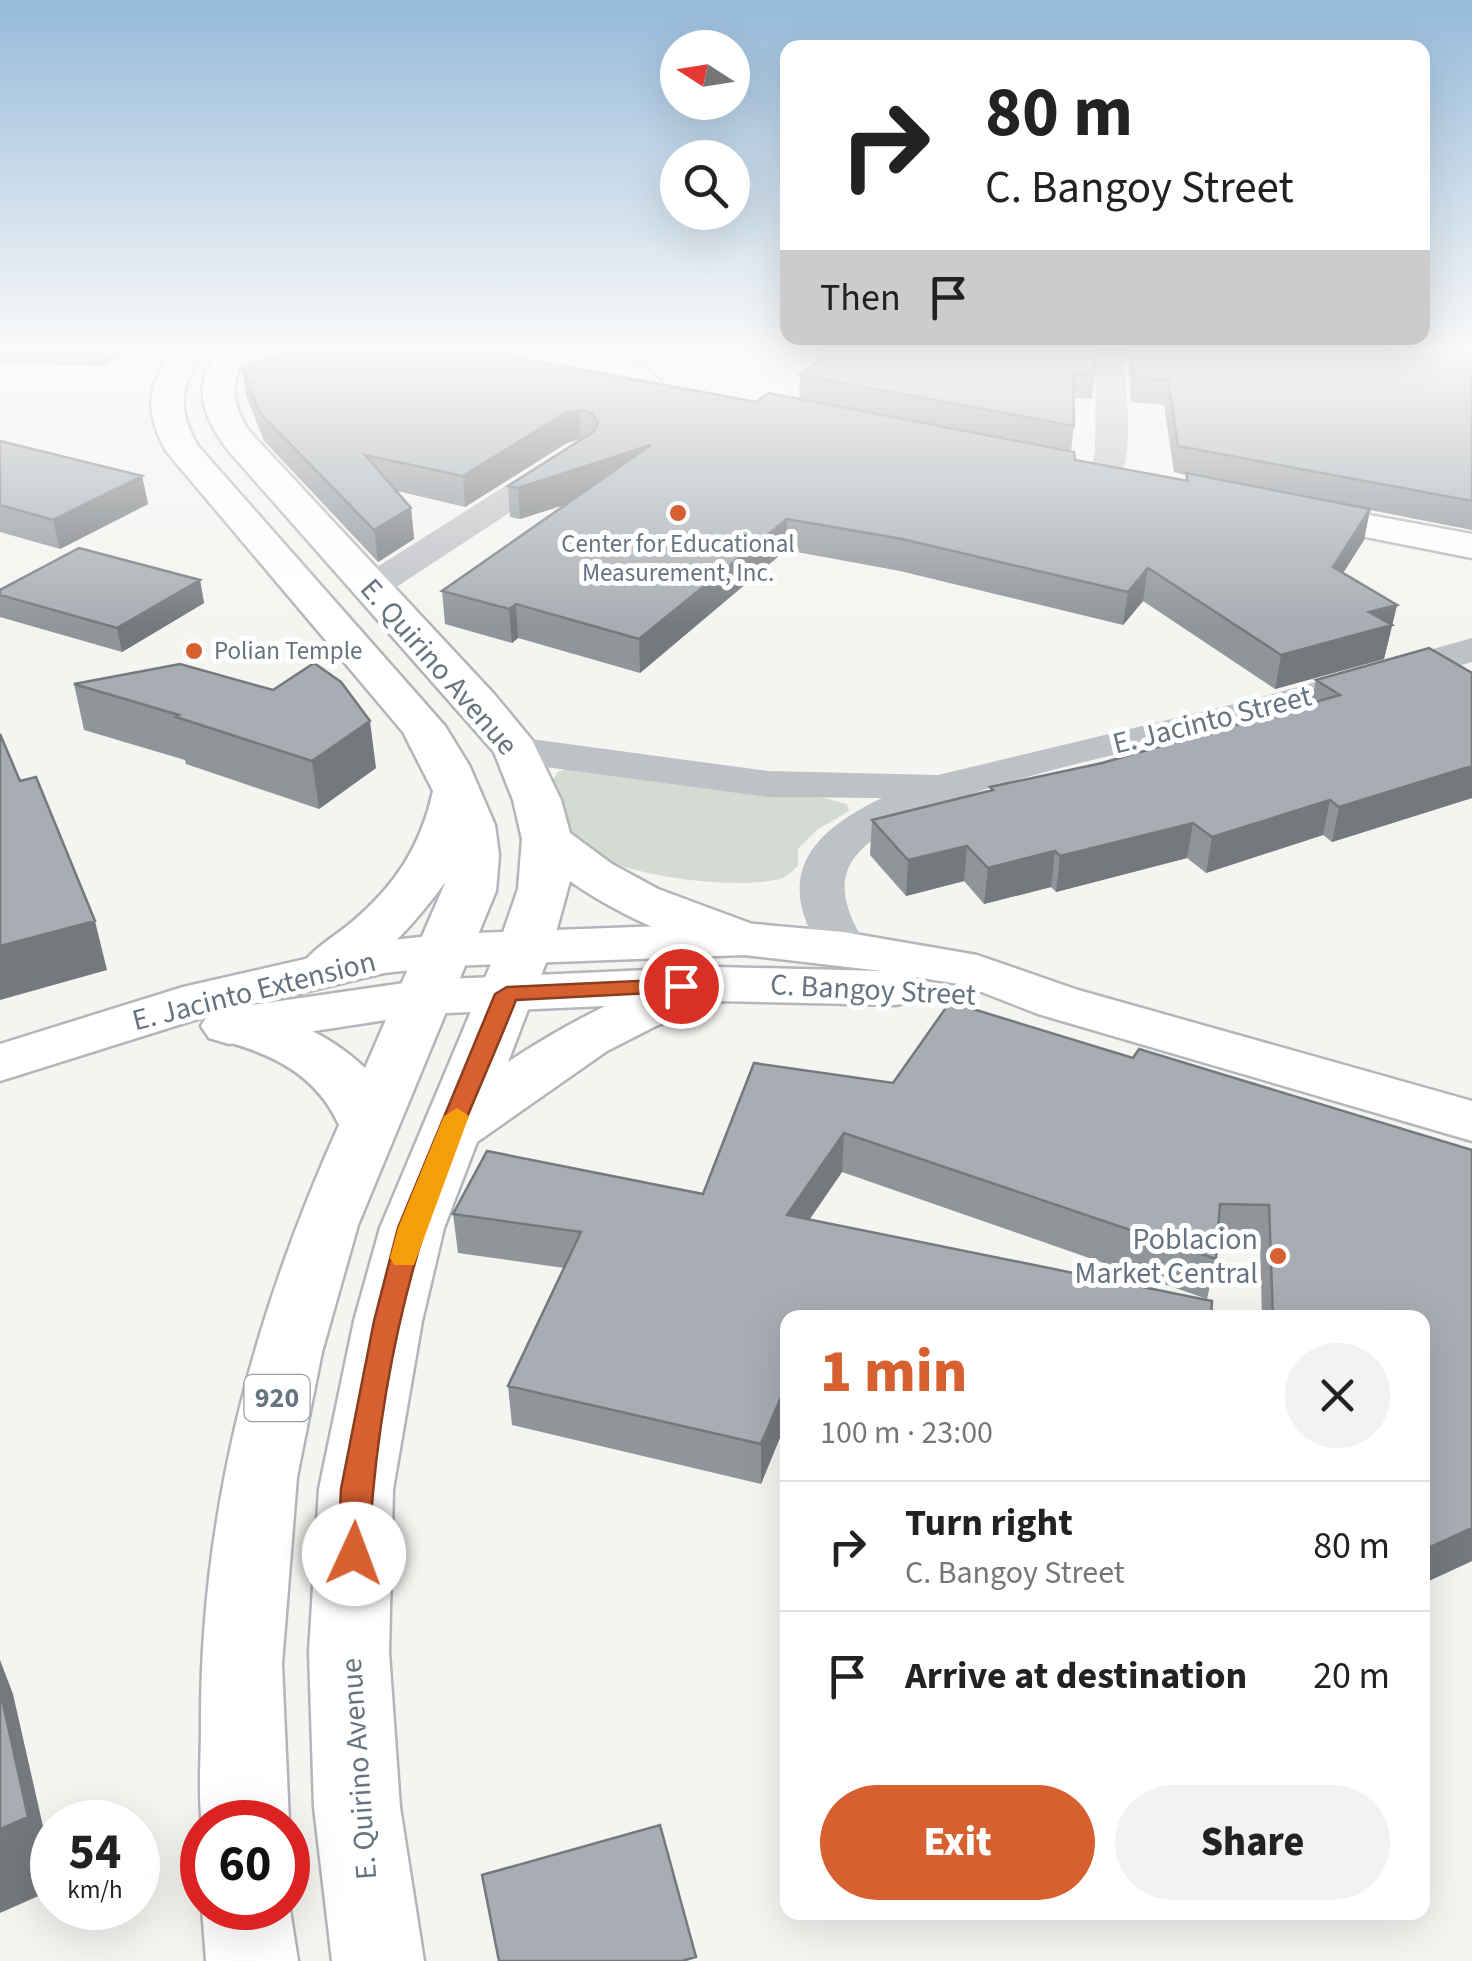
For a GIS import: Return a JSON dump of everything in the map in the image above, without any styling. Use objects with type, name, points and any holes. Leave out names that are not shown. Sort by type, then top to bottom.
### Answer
[{"type":"main road","name":"E. Quirino Avenue","points":[[178,443],[422,726],[457,789],[470,825],[474,855],[470,891],[320,1243],[287,1352],[260,1477],[241,1664],[244,1800]]},
{"type":"main road","points":[[183,451],[237,443]]},
{"type":"main road","name":"E. Quirino Avenue","points":[[240,443],[478,703],[516,750],[537,800],[547,839],[544,889],[516,970],[412,1228],[388,1321],[356,1489],[350,1652],[356,1807],[378,1961]]},
{"type":"main road","points":[[1068,468],[1144,483]]},
{"type":"main road","points":[[1260,505],[1472,546]]},
{"type":"main road","points":[[326,968],[366,938],[424,877],[443,847],[454,818],[457,789]]},
{"type":"main road","points":[[450,1132],[588,1039],[730,962],[674,916],[604,884],[547,839]]},
{"type":"main road","name":"C. Bangoy Street","points":[[436,974],[730,962],[843,948],[977,972],[1058,1002],[1472,1121]]},
{"type":"main road","name":"C. Bangoy Street","points":[[730,962],[876,986],[1058,1002]]},
{"type":"main road","name":"E. Jacinto Extension","points":[[0,1063],[172,1008],[326,968],[436,974]]},
{"type":"main road","name":"E. Jacinto Extension","points":[[65,1044],[231,1025],[436,974]]},
{"type":"main road","points":[[231,1025],[295,1044],[322,1059],[360,1099],[369,1124]]},
{"type":"main road","points":[[249,1930],[252,1961]]},
{"type":"street","points":[[1106,476],[1111,443]]},
{"type":"street","points":[[370,587],[580,452]]},
{"type":"street","name":"E. Jacinto Street","points":[[843,948],[820,896],[824,868],[841,844],[857,833],[950,786],[1262,709],[1472,650]]},
{"type":"street","name":"E. Jacinto Street","points":[[516,750],[768,784],[950,786]]},
{"type":"shaded area","points":[[570,767],[718,790],[825,798],[847,804],[849,811],[817,830],[798,849],[798,866],[782,878],[731,883],[668,877],[608,861],[568,837],[559,819],[551,784],[558,772]]},
{"type":"building","points":[[0,443],[142,476],[53,520],[0,505]]},
{"type":"building","points":[[289,443],[517,443],[463,476],[365,455],[411,508],[374,530]]},
{"type":"building","points":[[576,443],[1025,443],[1074,452],[1075,460],[1188,481],[1186,473],[1370,509],[1333,567],[1397,605],[1369,612],[1392,625],[1281,655],[1148,568],[1128,592],[902,539],[787,519],[639,639],[516,604],[509,609],[442,591],[651,445],[518,488],[508,486]]},
{"type":"building","points":[[1177,443],[1472,443],[1472,501],[1178,446]]},
{"type":"building","points":[[79,548],[200,580],[117,628],[0,595],[0,590]]},
{"type":"building","points":[[1429,648],[1472,673],[1472,766],[1339,807],[1330,800],[1212,837],[1193,823],[1060,856],[1055,851],[988,868],[967,846],[908,860],[872,820],[993,790],[990,787],[1102,763],[1340,695],[1316,680]]},
{"type":"building","points":[[314,663],[341,682],[370,721],[312,761],[74,684],[180,664],[273,690]]},
{"type":"building","points":[[0,734],[20,781],[36,777],[95,921],[0,946]]},
{"type":"building","points":[[950,1002],[1133,1058],[1139,1049],[1472,1150],[1472,1528],[1430,1547],[1430,1310],[1273,1310],[1269,1205],[1220,1204],[1216,1259],[844,1133],[787,1215],[1212,1301],[1211,1310],[780,1310],[780,1400],[761,1444],[508,1386],[581,1232],[453,1214],[487,1151],[703,1194],[754,1063],[893,1083]]},
{"type":"building","points":[[0,1690],[28,1817],[0,1829]]},
{"type":"building","points":[[660,1825],[696,1957],[682,1961],[499,1961],[482,1875]]},
{"type":"slow traffic","points":[[404,1258],[457,1116]]},
{"type":"place","name":"Center for Educational Measurement, Inc.","points":[[678,513]]},
{"type":"place","name":"Polian Temple","points":[[194,651]]},
{"type":"place","name":"Poblacion Market Central","points":[[1278,1256]]},
{"type":"route","points":[[354,1554],[356,1489],[388,1321],[412,1228],[507,994],[681,986]]}]
